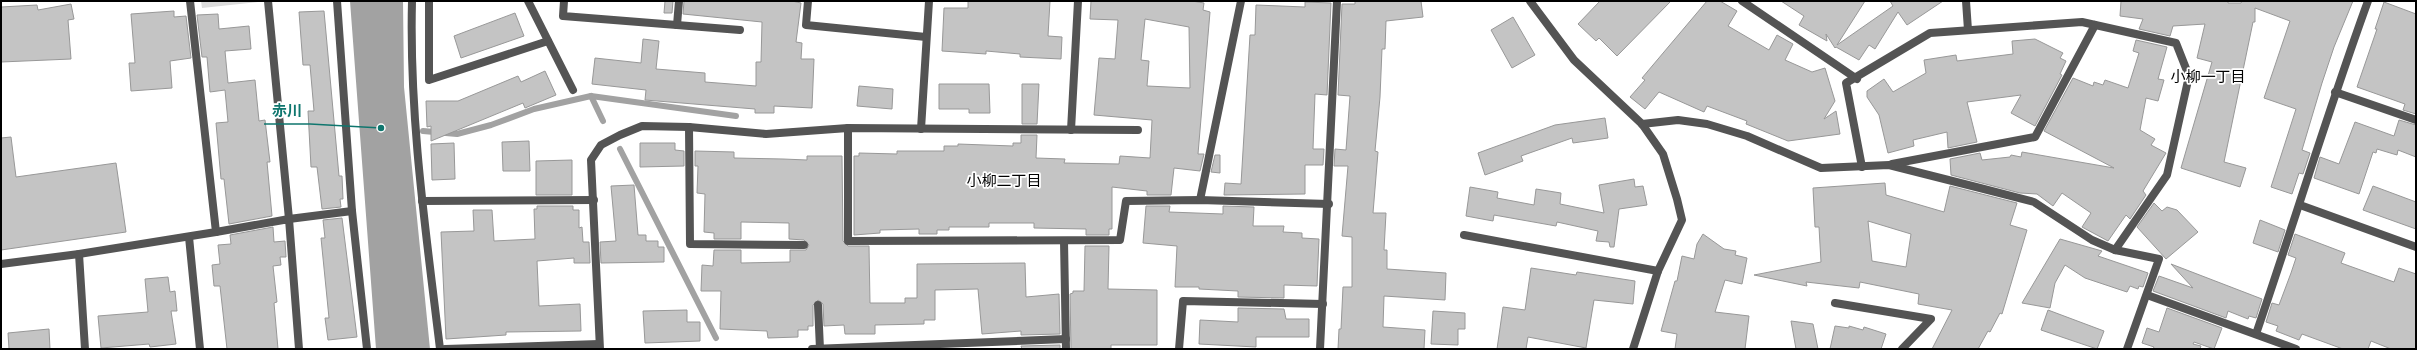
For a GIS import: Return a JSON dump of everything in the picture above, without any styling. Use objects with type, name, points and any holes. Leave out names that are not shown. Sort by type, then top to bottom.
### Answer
[{"type":"street","points":[[190,1],[216,232]]},
{"type":"street","points":[[268,1],[289,219],[299,349]]},
{"type":"street","points":[[337,1],[352,211],[367,349]]},
{"type":"street","points":[[412,1],[410,63],[422,201],[440,349]]},
{"type":"street","points":[[429,1],[429,80],[548,41]]},
{"type":"street","points":[[528,1],[573,90]]},
{"type":"street","points":[[564,1],[563,16],[740,30]]},
{"type":"street","points":[[677,25],[679,1]]},
{"type":"street","points":[[808,1],[806,25],[926,37]]},
{"type":"street","points":[[921,129],[929,1]]},
{"type":"street","points":[[1071,130],[1078,1]]},
{"type":"street","points":[[1200,200],[1241,1]]},
{"type":"street","points":[[1320,349],[1329,204],[1337,1]]},
{"type":"street","points":[[1530,1],[1574,60],[1642,124],[1663,154],[1682,220],[1658,271],[1633,349]]},
{"type":"street","points":[[1742,1],[1857,79]]},
{"type":"street","points":[[1966,1],[1968,30]]},
{"type":"street","points":[[2256,334],[2300,205],[2335,92],[2368,1]]},
{"type":"street","points":[[1862,167],[1846,84],[1857,79],[1930,33],[2082,22],[2176,43],[2189,76],[2167,175],[2115,250]]},
{"type":"street","points":[[1642,124],[1678,120],[1707,124],[1747,136],[1821,168],[1889,165],[2035,137],[2095,25]]},
{"type":"street","points":[[2335,92],[2416,120]]},
{"type":"street","points":[[445,349],[600,347],[591,160],[602,145],[620,135],[642,126],[689,127],[766,134],[848,128],[1138,130]]},
{"type":"street","points":[[689,127],[690,244],[804,245]]},
{"type":"street","points":[[848,128],[848,241],[1120,240],[1126,202],[1200,200],[1329,204]]},
{"type":"street","points":[[1889,165],[2034,202],[2092,240],[2115,250],[2159,259],[2127,349]]},
{"type":"street","points":[[422,201],[594,200]]},
{"type":"street","points":[[2300,205],[2416,247]]},
{"type":"street","points":[[1,264],[79,254],[189,237],[289,219],[352,211]]},
{"type":"street","points":[[1464,235],[1658,271]]},
{"type":"street","points":[[189,237],[200,349]]},
{"type":"street","points":[[1064,241],[1066,349]]},
{"type":"street","points":[[79,254],[85,349]]},
{"type":"street","points":[[2147,295],[2296,349]]},
{"type":"street","points":[[1179,349],[1183,301],[1323,304]]},
{"type":"street","points":[[1835,303],[1931,320],[1902,349]]},
{"type":"street","points":[[818,305],[820,349]]},
{"type":"street","points":[[812,349],[1066,339]]},
{"type":"shaded area","points":[[201,1],[258,1],[258,2],[202,8]]},
{"type":"shaded area","points":[[350,1],[403,1],[404,87],[430,349],[376,349]]},
{"type":"building","points":[[665,1],[673,1],[672,13],[664,13]]},
{"type":"building","points":[[684,1],[792,1],[801,3],[796,42],[802,43],[801,59],[814,59],[812,108],[774,106],[774,113],[755,113],[755,109],[645,100],[646,90],[592,84],[595,58],[641,63],[643,39],[659,41],[656,69],[705,73],[705,82],[756,86],[756,62],[761,62],[762,22],[683,14]]},
{"type":"building","points":[[968,1],[1050,1],[1048,36],[1062,37],[1061,59],[1020,57],[1020,54],[986,51],[986,54],[942,51],[944,8],[968,8]]},
{"type":"building","points":[[1091,1],[1192,1],[1204,3],[1203,10],[1210,12],[1198,154],[1204,154],[1200,171],[1174,168],[1171,195],[1147,195],[1147,191],[1112,187],[1112,229],[1109,229],[1109,235],[1086,235],[1086,229],[1034,228],[1034,223],[989,223],[989,227],[949,227],[949,230],[937,230],[937,234],[919,234],[919,229],[880,230],[880,233],[854,235],[854,156],[859,156],[859,153],[897,154],[897,151],[944,151],[944,146],[958,146],[958,144],[1013,146],[1013,143],[1021,143],[1021,135],[1037,135],[1036,158],[1065,159],[1064,163],[1119,164],[1120,156],[1150,158],[1152,120],[1094,115],[1099,58],[1115,59],[1118,20],[1090,19]],"holes":[[[1145,19],[1189,27],[1190,88],[1147,86],[1149,61],[1141,60]]]},
{"type":"building","points":[[1355,1],[1421,1],[1423,17],[1386,21],[1385,49],[1382,49],[1380,97],[1375,151],[1378,152],[1373,213],[1386,213],[1384,250],[1387,250],[1387,269],[1446,273],[1445,300],[1384,296],[1383,327],[1425,330],[1424,349],[1338,349],[1339,329],[1341,329],[1343,287],[1352,287],[1352,237],[1342,236],[1348,166],[1334,166],[1335,149],[1346,150],[1350,96],[1338,95],[1342,4],[1355,4]]},
{"type":"building","points":[[1600,1],[1671,1],[1617,56],[1599,38],[1596,41],[1578,24]]},
{"type":"building","points":[[1707,1],[1720,1],[1737,11],[1728,26],[1769,50],[1777,35],[1793,44],[1785,60],[1812,72],[1825,68],[1835,101],[1824,119],[1836,111],[1840,134],[1788,141],[1746,124],[1747,121],[1707,106],[1704,112],[1659,92],[1645,109],[1630,97],[1645,80],[1642,78]]},
{"type":"building","points":[[1781,1],[1865,1],[1837,45],[1893,6],[1890,1],[1943,1],[1907,25],[1898,12],[1875,49],[1869,45],[1859,60],[1836,47],[1835,48],[1826,34],[1827,41],[1799,25],[1804,16]]},
{"type":"building","points":[[2121,1],[2228,1],[2228,3],[2241,3],[2242,1],[2353,1],[2334,47],[2322,83],[2302,150],[2310,153],[2303,174],[2299,173],[2292,194],[2271,187],[2296,109],[2264,98],[2290,21],[2255,8],[2255,22],[2253,22],[2224,162],[2246,168],[2240,187],[2181,168],[2212,62],[2197,58],[2205,24],[2173,26],[2170,36],[2139,29],[2143,19],[2120,16]]},
{"type":"building","points":[[1305,2],[1331,3],[1327,95],[1315,94],[1313,149],[1324,149],[1323,165],[1305,165],[1305,194],[1224,195],[1225,183],[1241,184],[1250,35],[1255,35],[1256,5],[1305,7]]},
{"type":"building","points":[[2384,2],[2416,14],[2416,114],[2403,110],[2405,104],[2357,87],[2377,29],[2375,29]]},
{"type":"building","points":[[71,4],[74,19],[68,20],[71,59],[1,62],[1,7],[37,5],[38,10]]},
{"type":"building","points":[[174,11],[174,17],[186,16],[191,58],[170,61],[172,88],[131,91],[129,63],[135,63],[131,14]]},
{"type":"building","points":[[324,11],[339,176],[342,176],[343,199],[340,199],[341,207],[322,209],[317,167],[311,167],[308,111],[314,111],[310,65],[303,65],[299,12]]},
{"type":"building","points":[[515,13],[524,36],[461,58],[454,36]]},
{"type":"building","points":[[218,14],[219,29],[249,26],[251,49],[225,51],[228,83],[255,80],[259,121],[265,120],[270,162],[267,162],[272,216],[229,224],[224,179],[221,179],[216,123],[228,122],[225,90],[210,92],[207,57],[202,57],[197,15]]},
{"type":"building","points":[[1513,17],[1535,55],[1512,68],[1491,30]]},
{"type":"building","points":[[2035,39],[2063,53],[2060,58],[2066,61],[2060,74],[2062,75],[2035,126],[2011,113],[2021,95],[1967,102],[1977,142],[1948,148],[1947,132],[1913,140],[1914,146],[1888,153],[1879,115],[1867,97],[1867,91],[1884,79],[1893,92],[1926,73],[1924,60],[1956,55],[1957,61],[2013,54],[2012,41]]},
{"type":"building","points":[[2136,40],[2167,47],[2158,79],[2164,80],[2158,101],[2146,98],[2140,130],[2155,139],[2151,145],[2166,153],[2143,191],[2146,195],[2130,219],[2126,215],[2108,241],[2082,227],[2091,213],[2062,193],[2053,206],[2037,194],[2020,193],[1951,175],[1950,159],[1980,153],[1982,160],[2010,157],[2011,155],[2021,157],[2022,152],[2114,168],[2044,131],[2073,78],[2093,86],[2094,82],[2103,85],[2105,80],[2128,88],[2139,53],[2133,51]]},
{"type":"building","points":[[545,71],[556,95],[525,108],[523,103],[431,141],[431,126],[427,127],[426,101],[458,101],[518,76],[521,82]]},
{"type":"building","points":[[939,84],[989,84],[990,113],[969,113],[969,109],[939,109]]},
{"type":"building","points":[[1022,84],[1039,84],[1037,124],[1022,124]]},
{"type":"building","points":[[859,86],[893,89],[892,109],[857,106]]},
{"type":"building","points":[[1605,118],[1608,138],[1573,143],[1572,138],[1521,156],[1523,161],[1485,175],[1478,153],[1555,125]]},
{"type":"building","points":[[2399,120],[2416,125],[2416,157],[2398,150],[2397,155],[2377,149],[2376,153],[2373,152],[2359,194],[2314,178],[2320,157],[2339,164],[2355,122],[2394,136]]},
{"type":"building","points":[[11,137],[16,177],[116,163],[126,232],[1,250],[1,138]]},
{"type":"building","points":[[529,141],[530,171],[503,171],[502,142]]},
{"type":"building","points":[[454,143],[455,179],[432,180],[431,144]]},
{"type":"building","points":[[640,143],[675,143],[675,150],[684,151],[684,166],[640,167]]},
{"type":"building","points":[[695,151],[734,152],[734,158],[807,160],[807,156],[842,156],[843,241],[848,246],[869,246],[870,303],[905,303],[905,298],[917,298],[917,264],[1025,263],[1026,297],[1059,294],[1060,334],[1021,335],[1021,331],[982,334],[978,289],[935,290],[935,320],[924,320],[924,324],[875,325],[875,334],[845,334],[844,325],[824,326],[823,304],[818,300],[813,305],[813,326],[808,326],[808,330],[798,330],[798,337],[768,338],[767,331],[720,329],[721,291],[701,291],[702,265],[713,266],[714,250],[741,250],[741,263],[790,262],[790,250],[806,250],[809,245],[804,240],[789,239],[789,223],[741,222],[741,239],[714,239],[714,233],[704,232],[705,194],[697,193],[698,166],[695,166]]},
{"type":"building","points":[[1215,155],[1220,155],[1220,173],[1211,172]]},
{"type":"building","points":[[572,160],[572,195],[536,195],[536,161]]},
{"type":"building","points":[[1634,179],[1635,187],[1643,186],[1647,205],[1619,209],[1614,247],[1610,247],[1609,242],[1596,241],[1598,231],[1557,222],[1556,226],[1494,215],[1493,221],[1466,216],[1470,187],[1498,192],[1497,198],[1534,205],[1536,189],[1561,193],[1560,204],[1604,213],[1599,185]]},
{"type":"building","points":[[1885,183],[1886,195],[1944,212],[1950,186],[2017,203],[2010,225],[2027,230],[2002,314],[2000,313],[1990,332],[1988,331],[1978,349],[1932,349],[1952,310],[1918,304],[1919,294],[1860,282],[1859,288],[1806,282],[1807,286],[1754,275],[1821,262],[1819,227],[1815,227],[1813,188]],"holes":[[[1868,221],[1911,234],[1906,267],[1872,261]]]},
{"type":"building","points":[[634,185],[638,235],[646,235],[646,241],[658,241],[658,247],[664,247],[664,262],[601,263],[600,242],[616,241],[611,186]]},
{"type":"building","points":[[2373,186],[2416,202],[2416,229],[2363,210]]},
{"type":"building","points":[[2154,203],[2162,211],[2167,207],[2177,210],[2198,232],[2166,259],[2137,227]]},
{"type":"building","points":[[537,206],[573,206],[573,210],[579,210],[579,228],[582,227],[583,242],[589,242],[590,263],[574,263],[574,258],[537,261],[539,306],[580,304],[581,331],[506,332],[506,335],[446,339],[441,232],[474,231],[473,210],[492,210],[494,241],[535,239],[534,209],[537,209]]},
{"type":"building","points":[[1146,206],[1170,206],[1169,212],[1223,214],[1223,206],[1254,207],[1253,226],[1284,226],[1283,232],[1302,233],[1302,238],[1319,239],[1317,286],[1284,285],[1284,298],[1238,297],[1238,291],[1199,289],[1199,287],[1175,287],[1177,246],[1143,243]]},
{"type":"building","points":[[342,218],[357,337],[328,340],[325,318],[329,318],[321,238],[325,238],[323,220]]},
{"type":"building","points":[[2260,220],[2285,230],[2278,252],[2253,243]]},
{"type":"building","points":[[273,227],[274,242],[285,241],[286,257],[280,257],[281,265],[273,266],[277,302],[274,303],[278,349],[227,349],[220,286],[214,286],[212,265],[220,264],[218,245],[231,244],[230,235]]},
{"type":"building","points":[[1703,234],[1724,249],[1736,251],[1735,255],[1747,258],[1742,284],[1725,280],[1715,312],[1749,316],[1745,349],[1675,349],[1677,334],[1661,331],[1675,281],[1677,281],[1682,256],[1694,259],[1697,244]]},
{"type":"building","points":[[2295,234],[2345,253],[2341,263],[2394,282],[2399,268],[2416,274],[2416,349],[2391,349],[2371,341],[2368,349],[2343,349],[2302,334],[2299,340],[2276,331],[2278,326],[2266,322],[2272,303],[2279,305],[2296,258],[2288,255]]},
{"type":"building","points":[[2060,239],[2102,251],[2098,256],[2148,273],[2143,287],[2139,286],[2138,289],[2130,286],[2127,292],[2085,278],[2065,265],[2055,283],[2050,308],[2022,303]]},
{"type":"building","points":[[1085,246],[1109,246],[1108,289],[1157,290],[1157,345],[1111,345],[1111,349],[1071,349],[1070,294],[1073,293],[1073,291],[1084,291]]},
{"type":"building","points":[[2171,264],[2262,299],[2256,318],[2249,316],[2248,319],[2228,311],[2226,318],[2153,291],[2159,276],[2193,288]]},
{"type":"building","points":[[1531,268],[1576,275],[1577,272],[1635,281],[1633,304],[1594,300],[1586,348],[1528,337],[1526,349],[1497,349],[1503,307],[1525,310]]},
{"type":"building","points":[[168,277],[170,292],[175,291],[177,311],[171,311],[176,344],[150,347],[149,344],[101,348],[98,316],[148,312],[145,279]]},
{"type":"building","points":[[1238,308],[1284,309],[1286,319],[1309,319],[1309,337],[1256,337],[1256,347],[1199,344],[1200,320],[1238,322]]},
{"type":"building","points":[[2167,308],[2222,328],[2214,349],[2194,342],[2193,344],[2201,346],[2200,349],[2153,349],[2154,347],[2142,343],[2147,328],[2159,332]]},
{"type":"building","points":[[687,310],[687,322],[700,322],[700,341],[645,343],[643,311]]},
{"type":"building","points":[[2048,310],[2104,331],[2097,349],[2041,330]]},
{"type":"building","points":[[1433,311],[1465,313],[1465,329],[1458,329],[1458,345],[1431,344]]},
{"type":"building","points":[[1791,321],[1813,324],[1818,349],[1796,349]]},
{"type":"building","points":[[1835,326],[1849,328],[1849,326],[1863,330],[1864,327],[1886,334],[1881,349],[1830,349]]},
{"type":"building","points":[[49,329],[50,349],[9,349],[8,333]]},
{"type":"building","points":[[1060,345],[1060,349],[1022,349],[1021,346]]},
{"type":"waterway","points":[[591,96],[603,121]]},
{"type":"waterway","points":[[423,131],[457,134],[491,125],[534,109],[591,96],[736,116]]},
{"type":"waterway","points":[[620,149],[716,338]]},
{"type":"place","name":"赤川","points":[[381,128]]},
{"type":"district","name":"小柳一丁目","points":[[2208,77]]},
{"type":"district","name":"小柳二丁目","points":[[1004,181]]}]
